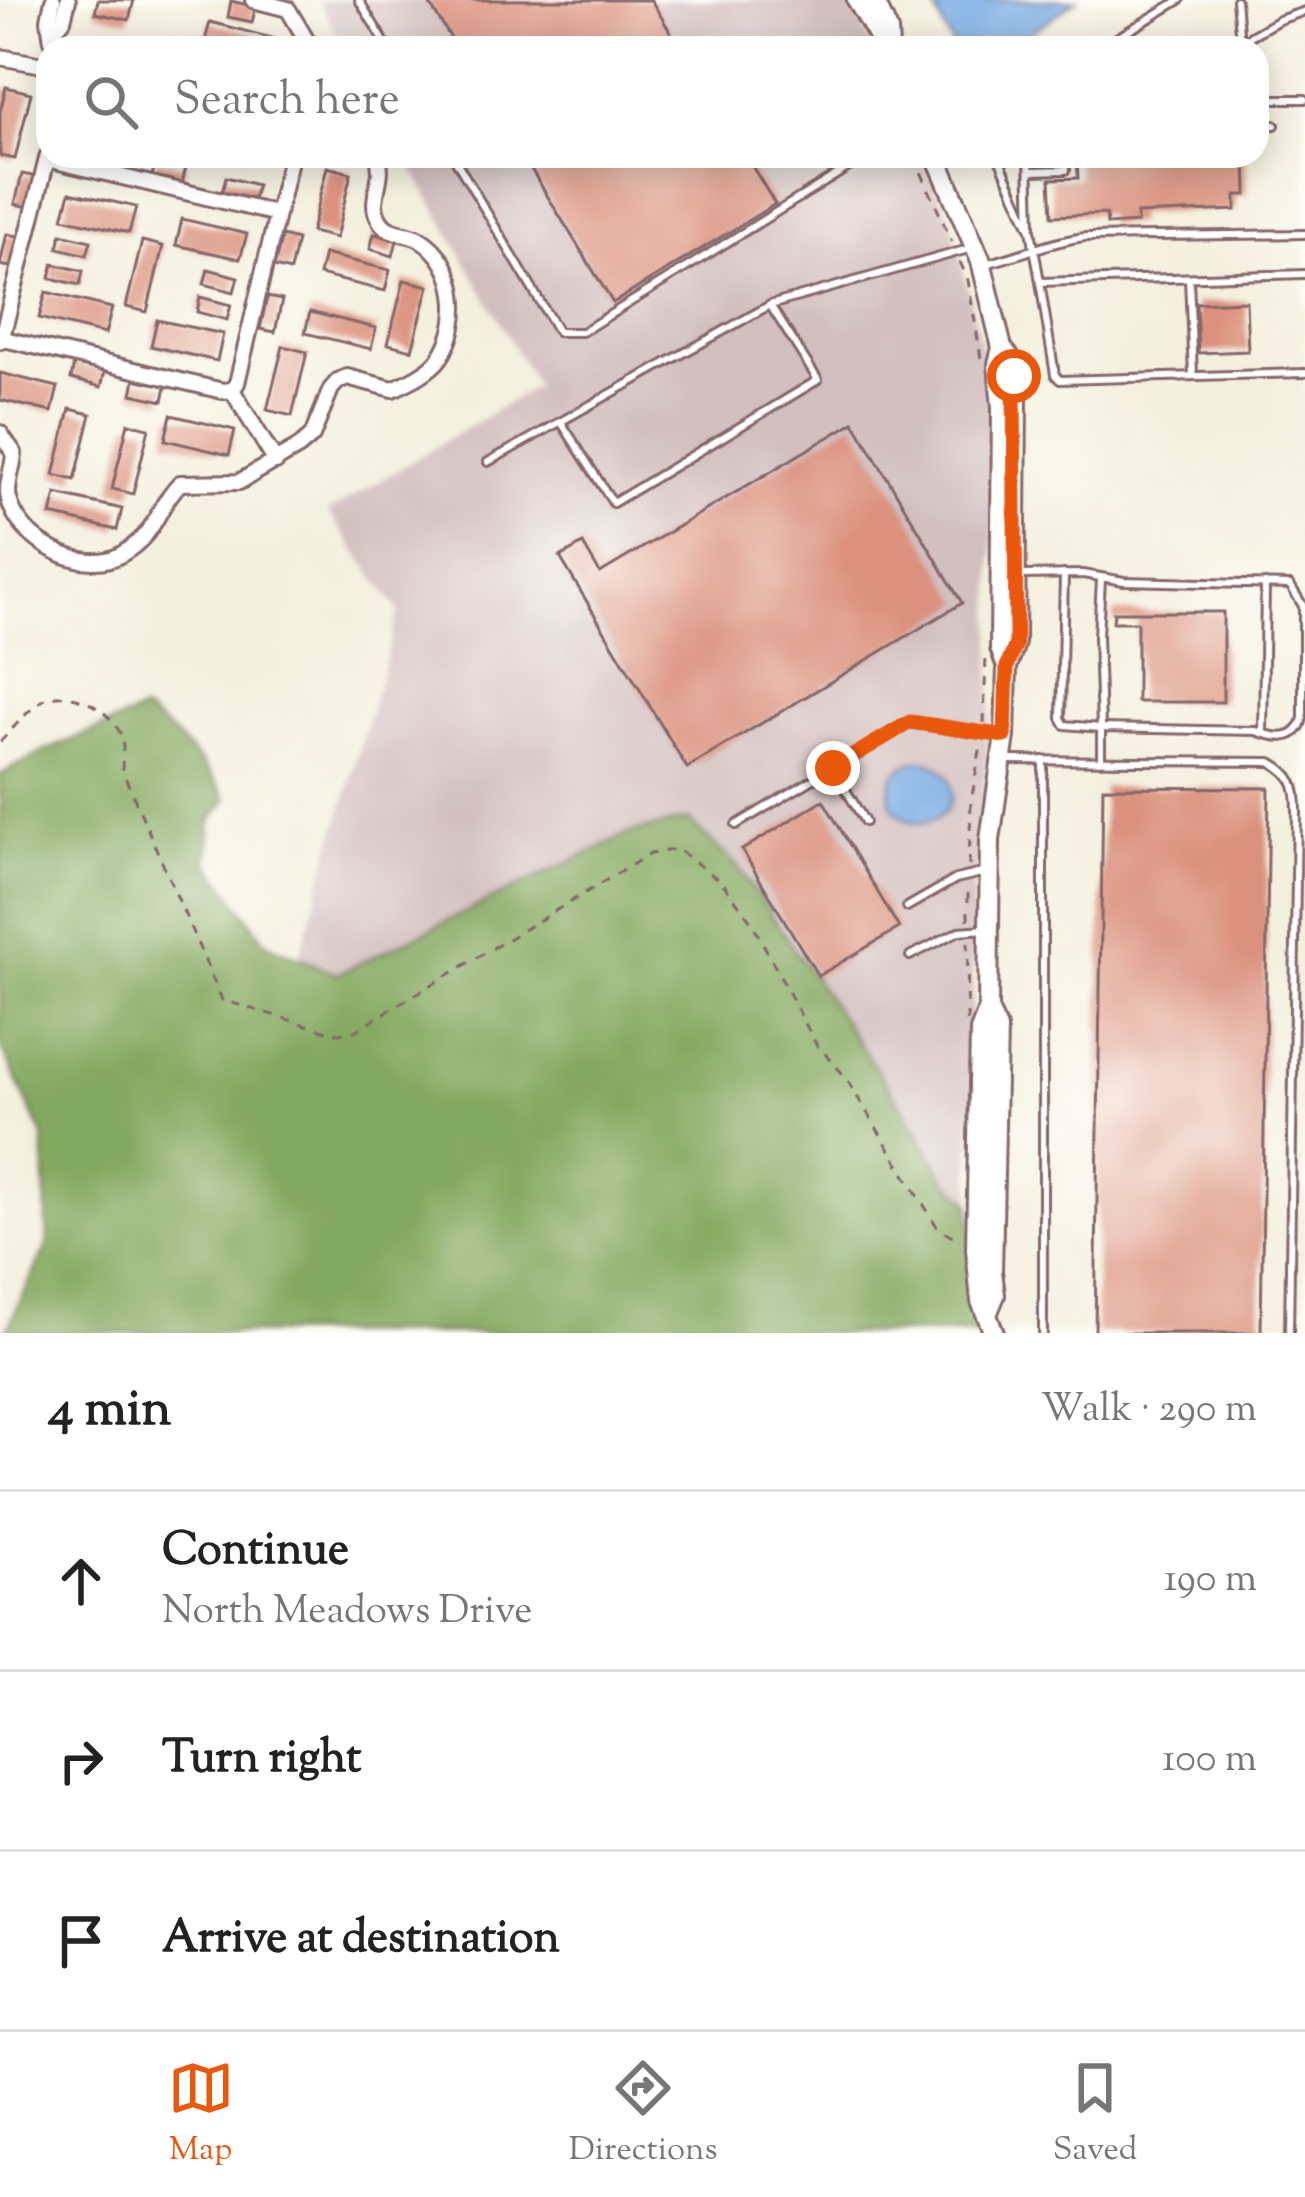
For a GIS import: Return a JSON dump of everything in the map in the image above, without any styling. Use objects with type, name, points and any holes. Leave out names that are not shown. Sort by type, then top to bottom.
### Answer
[{"type":"street","points":[[51,36],[53,0]]},
{"type":"street","points":[[55,36],[68,0]]},
{"type":"street","points":[[253,0],[287,9],[304,36]]},
{"type":"street","points":[[857,0],[880,36]]},
{"type":"street","points":[[874,0],[888,36]]},
{"type":"street","points":[[0,57],[36,64]]},
{"type":"street","points":[[45,168],[2,341],[223,392],[237,383],[288,168]]},
{"type":"street","points":[[92,168],[277,214]]},
{"type":"street","points":[[0,433],[14,453],[8,500],[27,530],[72,557],[112,558],[153,529],[180,483],[239,482],[312,436],[338,381],[347,377],[384,388],[401,385],[440,358],[457,298],[445,264],[419,239],[388,230],[377,218],[382,168]]},
{"type":"street","points":[[941,168],[978,256],[1002,348],[998,364],[1008,576],[1016,644],[1007,667],[1005,736],[993,812],[988,1010],[980,1031],[976,1250],[981,1301],[994,1333]]},
{"type":"street","points":[[232,390],[276,462]]},
{"type":"street","points":[[988,1010],[997,1030],[995,1295],[988,1312]]},
{"type":"lane","points":[[359,0],[381,36]]},
{"type":"lane","points":[[1120,36],[1180,0]]},
{"type":"lane","points":[[1236,0],[1239,36]]},
{"type":"lane","points":[[1254,36],[1305,11]]},
{"type":"lane","points":[[1269,99],[1305,99]]},
{"type":"lane","points":[[1269,125],[1275,125]]},
{"type":"lane","points":[[460,168],[558,332],[582,332],[847,168]]},
{"type":"lane","points":[[1003,168],[1030,230]]},
{"type":"lane","points":[[1066,168],[1030,171],[1030,230],[1055,375],[1060,380],[1305,373]]},
{"type":"lane","points":[[488,462],[770,305],[978,256],[1034,252],[1064,239],[1305,234]]},
{"type":"lane","points":[[1040,282],[1305,274]]},
{"type":"lane","points":[[1189,278],[1193,376]]},
{"type":"lane","points":[[560,421],[613,502],[818,380],[770,305]]},
{"type":"lane","points":[[1008,576],[1064,574],[1290,584],[1303,606],[1300,728],[1291,736],[1274,738],[1065,725],[1061,718],[1064,574]]},
{"type":"lane","points":[[1101,579],[1101,760]]},
{"type":"lane","points":[[1264,584],[1264,734]]},
{"type":"lane","points":[[736,825],[910,722],[1005,736]]},
{"type":"lane","points":[[1002,760],[1271,762],[1292,776],[1297,787],[1289,1333]]},
{"type":"lane","points":[[1043,760],[1043,1333]]},
{"type":"lane","points":[[833,768],[865,822]]},
{"type":"lane","points":[[908,907],[956,879],[990,872]]},
{"type":"lane","points":[[910,956],[959,931],[989,928]]},
{"type":"path","points":[[0,742],[43,699],[63,695],[107,714],[122,735],[122,770],[222,1000],[334,1033],[353,1032],[650,854],[677,849],[722,882],[751,921],[816,1044],[844,1076],[938,1228],[976,1250]]},
{"type":"shaded area","points":[[318,0],[850,0],[867,36],[338,36]]},
{"type":"shaded area","points":[[413,168],[928,168],[952,221],[995,405],[991,714],[973,903],[971,1203],[946,1180],[908,1116],[738,867],[688,820],[630,833],[337,975],[299,958],[399,611],[328,512],[536,386]]},
{"type":"green space","points":[[143,711],[190,750],[227,799],[211,821],[208,862],[267,944],[337,974],[630,833],[688,820],[738,867],[908,1116],[946,1180],[971,1203],[981,1333],[5,1333],[48,1244],[43,1136],[0,1044],[0,775],[42,752]]},
{"type":"water","points":[[931,0],[1077,0],[1026,36],[948,36]]},
{"type":"water","points":[[921,761],[943,770],[952,792],[943,814],[921,823],[899,814],[890,792],[899,770]]},
{"type":"building","points":[[98,0],[134,0],[129,20],[95,13]]},
{"type":"building","points":[[427,0],[651,0],[673,36],[450,36]]},
{"type":"building","points":[[231,1],[256,7],[252,22],[228,17]]},
{"type":"building","points":[[210,22],[264,36],[206,36]]},
{"type":"building","points":[[6,87],[31,93],[15,159],[0,156],[0,112]]},
{"type":"building","points":[[154,168],[186,168],[182,183],[152,176]]},
{"type":"building","points":[[327,168],[351,173],[336,238],[311,232]]},
{"type":"building","points":[[530,168],[753,168],[775,204],[613,303]]},
{"type":"building","points":[[1078,168],[1246,168],[1247,195],[1236,195],[1236,210],[1137,214],[1137,223],[1107,225],[1106,214],[1052,216],[1050,179],[1078,178]]},
{"type":"building","points":[[22,174],[37,177],[30,207],[15,204]]},
{"type":"building","points":[[226,177],[257,185],[253,199],[222,192]]},
{"type":"building","points":[[70,192],[136,207],[129,233],[63,218]]},
{"type":"building","points":[[182,219],[247,234],[240,259],[176,245]]},
{"type":"building","points":[[7,234],[22,237],[15,268],[0,265]]},
{"type":"building","points":[[61,234],[91,241],[87,255],[58,248]]},
{"type":"building","points":[[374,234],[397,240],[393,256],[370,249]]},
{"type":"building","points":[[282,236],[297,240],[290,271],[274,267]]},
{"type":"building","points":[[142,241],[163,246],[147,312],[126,307]]},
{"type":"building","points":[[324,254],[390,270],[385,291],[319,275]]},
{"type":"building","points":[[53,264],[83,271],[80,285],[50,278]]},
{"type":"building","points":[[208,269],[238,277],[234,292],[204,284]]},
{"type":"building","points":[[404,280],[429,286],[412,350],[388,344]]},
{"type":"building","points":[[46,292],[112,308],[105,334],[39,318]]},
{"type":"building","points":[[200,297],[231,305],[227,320],[197,312]]},
{"type":"building","points":[[267,297],[282,300],[275,332],[260,329]]},
{"type":"building","points":[[1246,301],[1248,351],[1198,353],[1196,303]]},
{"type":"building","points":[[310,312],[376,328],[371,349],[305,333]]},
{"type":"building","points":[[157,320],[223,334],[217,361],[151,346]]},
{"type":"building","points":[[283,346],[307,352],[292,416],[267,410]]},
{"type":"building","points":[[74,364],[105,371],[101,387],[71,379]]},
{"type":"building","points":[[0,373],[58,387],[52,412],[0,400]]},
{"type":"building","points":[[135,379],[166,386],[163,401],[132,394]]},
{"type":"building","points":[[70,409],[91,414],[75,480],[54,475]]},
{"type":"building","points":[[171,415],[235,430],[229,455],[165,440]]},
{"type":"building","points":[[854,422],[962,603],[687,768],[560,557],[583,544],[600,573]]},
{"type":"building","points":[[128,423],[149,428],[133,494],[112,489]]},
{"type":"building","points":[[56,494],[122,509],[117,530],[51,515]]},
{"type":"building","points":[[1114,612],[1223,612],[1223,702],[1137,702],[1137,622],[1113,622]]},
{"type":"building","points":[[1103,787],[1269,788],[1261,1333],[1095,1333]]},
{"type":"building","points":[[823,800],[899,928],[818,976],[742,850]]},
{"type":"route","points":[[833,768],[910,722],[1005,736],[1007,667],[1016,644],[1014,376]]}]
